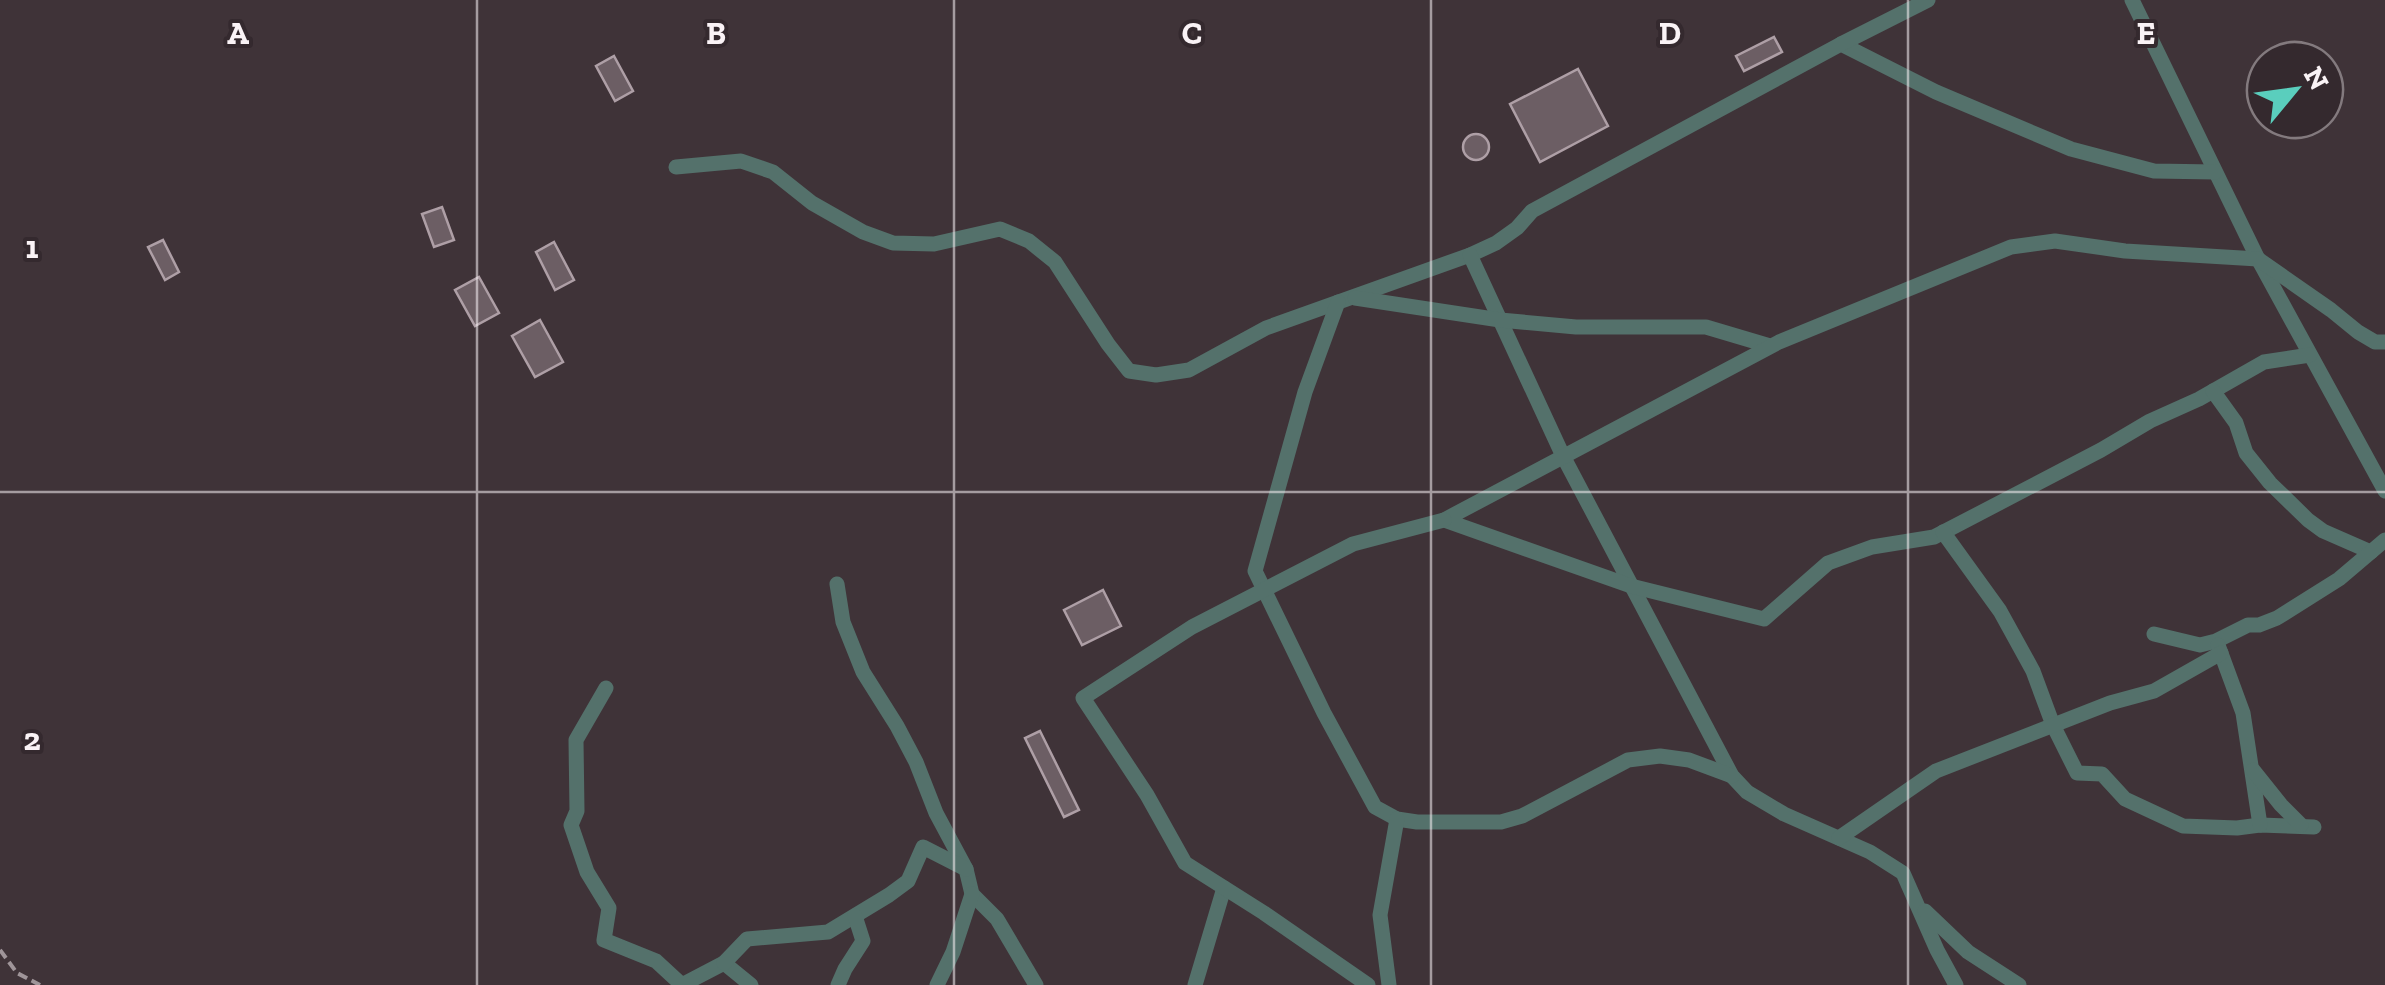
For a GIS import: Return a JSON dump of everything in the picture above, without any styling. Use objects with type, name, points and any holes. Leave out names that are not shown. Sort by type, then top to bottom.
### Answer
[{"type":"street","points":[[676,167],[741,162],[773,172],[812,203],[893,244],[934,244],[1000,229],[1029,241],[1055,262],[1129,370],[1156,375],[1189,370],[1266,328],[1470,255],[1506,236],[1532,211],[1928,0]]},
{"type":"street","points":[[2132,0],[2258,260],[2385,491]]},
{"type":"street","points":[[1841,44],[1936,92],[2072,149],[2154,170],[2215,172]]},
{"type":"street","points":[[1368,985],[1185,863],[1147,795],[1083,698],[1192,627],[1353,544],[1444,520],[1770,346],[2010,248],[2055,241],[2125,251],[2258,260],[2358,332],[2375,342],[2385,342]]},
{"type":"street","points":[[1470,255],[1563,456],[1732,776],[1747,792],[1784,814],[1870,852],[1904,873],[1956,985]]},
{"type":"street","points":[[1344,300],[1576,327],[1706,327],[1770,346]]},
{"type":"street","points":[[1344,300],[1305,392],[1255,571],[1374,807],[1397,819],[1418,822],[1501,822],[1522,816],[1628,760],[1660,756],[1689,760],[1732,776]]},
{"type":"street","points":[[1444,520],[1631,586],[1764,619],[1828,563],[1872,547],[1934,536],[2264,362],[2310,355]]},
{"type":"street","points":[[2213,391],[2236,423],[2246,453],[2270,483],[2323,532],[2372,552]]},
{"type":"street","points":[[1942,532],[2000,611],[2033,671],[2077,773],[2102,774],[2124,800],[2183,826],[2308,826],[2280,806],[2251,766]]},
{"type":"street","points":[[1839,838],[1936,771],[2110,703],[2154,691],[2238,630],[2277,618],[2340,579],[2385,540]]},
{"type":"street","points":[[836,584],[843,622],[863,672],[916,762],[936,814],[966,869],[972,894],[997,919],[1036,985]]},
{"type":"street","points":[[2154,634],[2219,647]]},
{"type":"street","points":[[2219,647],[2242,712],[2260,825]]},
{"type":"street","points":[[606,688],[576,740],[577,812],[572,825],[587,872],[608,908],[604,940],[656,961],[682,985],[724,963],[747,939],[828,932],[908,881],[923,847],[966,869]]},
{"type":"street","points":[[1388,985],[1380,915],[1397,819]]},
{"type":"street","points":[[1195,985],[1224,888]]},
{"type":"street","points":[[937,985],[953,952],[972,894]]},
{"type":"street","points":[[1918,904],[1968,952],[2020,985]]},
{"type":"street","points":[[838,985],[863,941],[855,916]]},
{"type":"street","points":[[724,963],[751,985]]},
{"type":"path","points":[[0,950],[18,972],[40,985]]},
{"type":"building","points":[[1774,37],[1782,52],[1744,71],[1736,56]]},
{"type":"building","points":[[614,56],[633,91],[615,101],[596,66]]},
{"type":"building","points":[[1578,69],[1608,126],[1540,162],[1510,104]]},
{"type":"building","points":[[1476,134],[1485,138],[1489,147],[1485,156],[1476,160],[1467,156],[1463,147],[1467,138]]},
{"type":"building","points":[[442,207],[454,240],[434,247],[422,214]]},
{"type":"building","points":[[163,240],[179,272],[165,280],[148,247]]},
{"type":"building","points":[[554,242],[574,280],[555,290],[536,252]]},
{"type":"building","points":[[479,277],[499,313],[475,326],[455,290]]},
{"type":"building","points":[[540,320],[563,362],[535,377],[512,336]]},
{"type":"building","points":[[1103,590],[1121,626],[1082,645],[1064,610]]},
{"type":"building","points":[[1040,731],[1079,810],[1064,817],[1025,738]]}]
